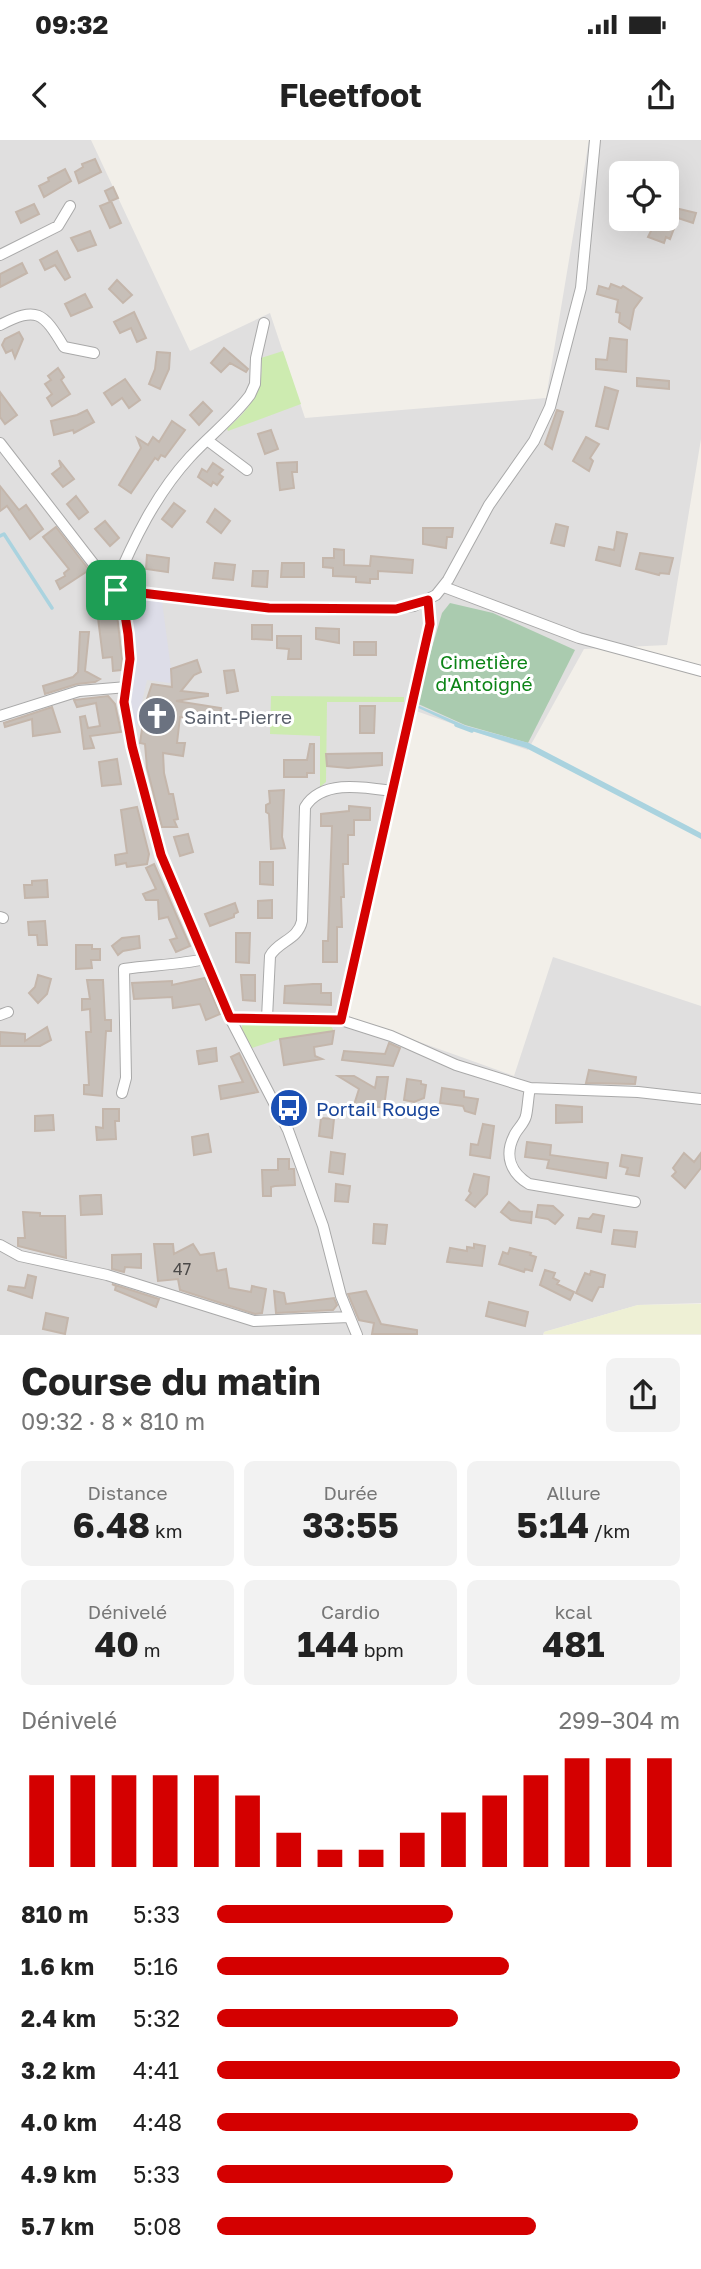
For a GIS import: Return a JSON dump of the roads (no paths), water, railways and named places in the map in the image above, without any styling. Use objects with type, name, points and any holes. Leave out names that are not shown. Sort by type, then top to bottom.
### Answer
[{"type":"street","points":[[115,589],[269,608],[396,609],[428,600],[444,587],[489,505],[534,441],[550,407],[581,288],[594,140]]},
{"type":"street","points":[[0,255],[58,226],[70,206]]},
{"type":"street","points":[[0,325],[32,313],[42,316],[51,325],[64,346],[94,353]]},
{"type":"street","points":[[115,589],[154,506],[189,457],[250,395],[255,384],[256,358],[264,323]]},
{"type":"street","points":[[207,440],[247,470]]},
{"type":"street","points":[[0,443],[123,602],[130,659],[124,702],[126,720],[161,855],[230,1018],[292,1139],[323,1226],[341,1296],[357,1335]]},
{"type":"street","points":[[444,587],[579,638],[701,671]]},
{"type":"street","points":[[341,1020],[430,624],[428,600]]},
{"type":"street","points":[[0,716],[79,691],[127,687]]},
{"type":"street","points":[[267,1018],[270,956],[278,946],[297,933],[302,921],[305,807],[313,797],[332,788],[366,787],[391,791]]},
{"type":"street","points":[[122,1093],[126,1078],[124,969],[178,965],[205,959]]},
{"type":"street","points":[[230,1018],[341,1020],[391,1036],[456,1065],[530,1088],[638,1092],[701,1099]]},
{"type":"street","points":[[530,1088],[525,1119],[513,1138],[509,1157],[511,1168],[517,1177],[529,1184],[635,1202]]},
{"type":"street","points":[[0,1245],[20,1256],[107,1275],[254,1321],[349,1317]]},
{"type":"water","points":[[415,704],[466,726],[529,743],[701,833],[701,839],[526,748],[462,728],[414,706]]},
{"type":"waterway","points":[[0,536],[4,534],[52,608]]},
{"type":"waterway","points":[[456,725],[472,731]]},
{"type":"place","name":"Saint-Pierre","points":[[157,716]]},
{"type":"place","name":"Portail Rouge","points":[[289,1108]]},
{"type":"park label","name":"Cimetière d'Antoigné","points":[[484,672]]}]
